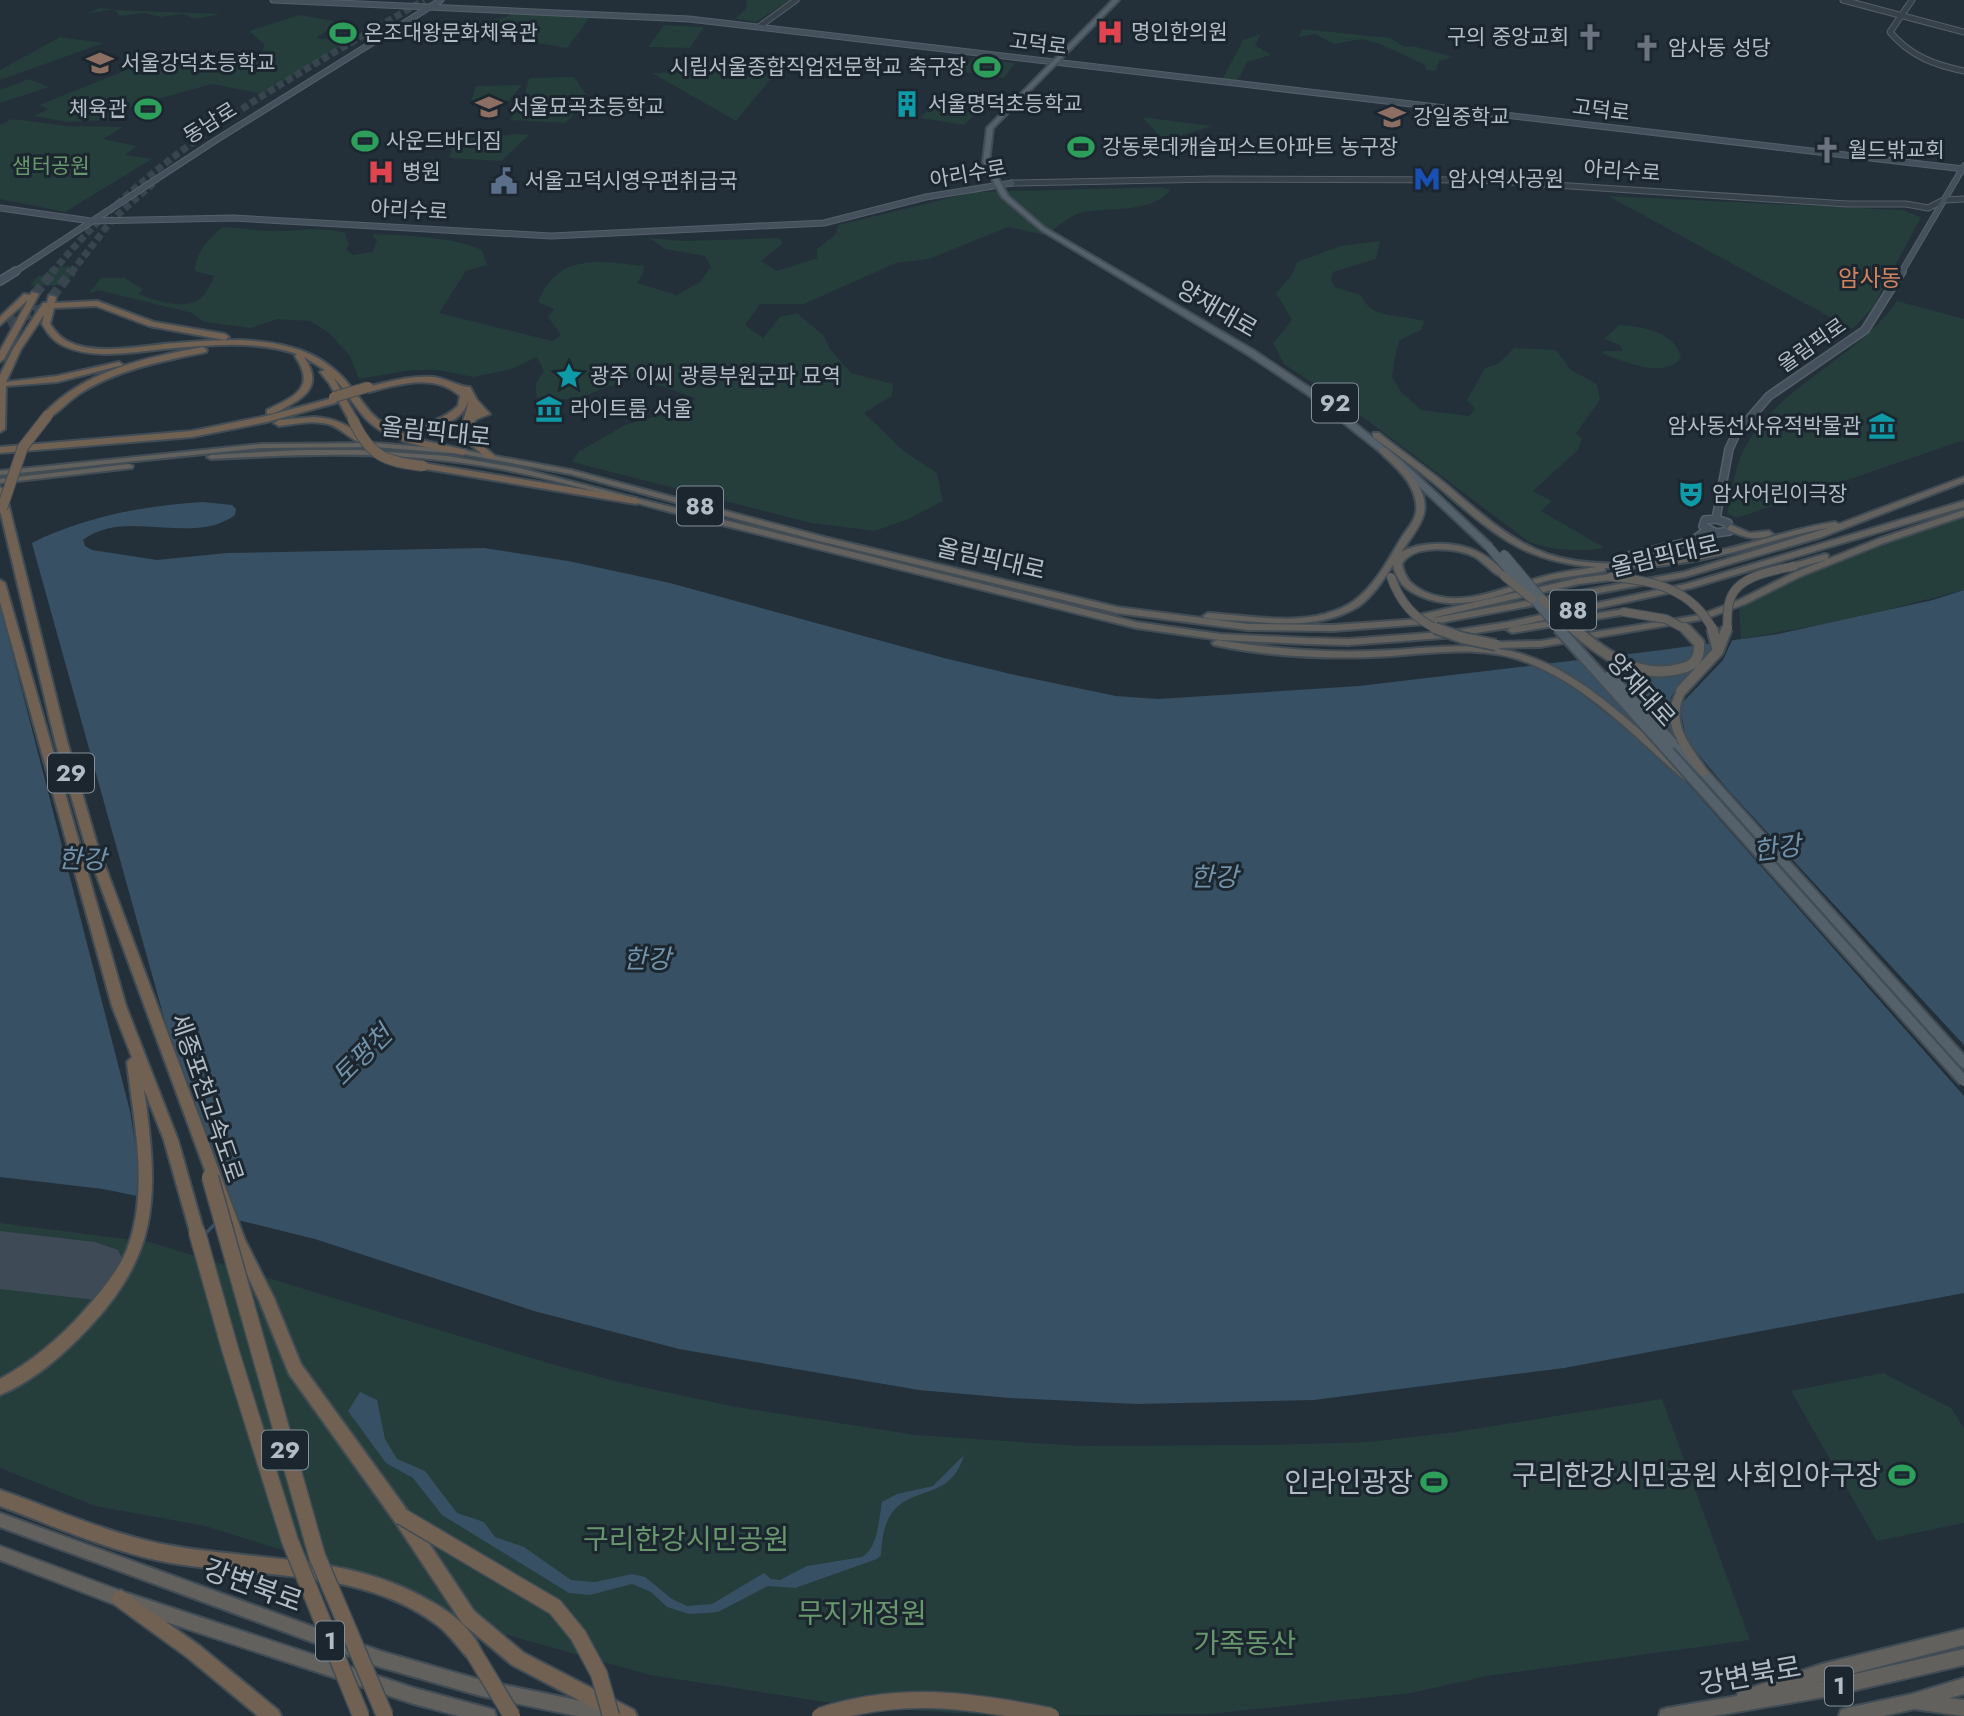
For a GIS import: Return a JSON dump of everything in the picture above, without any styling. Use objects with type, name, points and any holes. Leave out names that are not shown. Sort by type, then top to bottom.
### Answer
[{"type":"highway","points":[[0,359],[31,295],[3,325]]},
{"type":"highway","points":[[53,301],[97,303],[164,327],[280,346],[302,354],[333,382],[348,422],[362,441],[380,456],[405,464],[636,501]]},
{"type":"highway","points":[[53,301],[46,319],[49,332],[58,341],[81,349],[109,351],[217,343],[280,346]]},
{"type":"highway","points":[[0,429],[1,390],[5,371],[53,301]]},
{"type":"highway","points":[[164,327],[187,327],[277,341],[338,374],[364,412],[376,424],[389,431],[463,452]]},
{"type":"highway","points":[[9,384],[57,379],[200,350],[262,348],[302,354]]},
{"type":"highway","points":[[2,508],[23,447],[48,415],[79,396],[159,359],[200,350]]},
{"type":"highway","points":[[226,424],[268,413],[298,398],[307,388],[309,378],[302,354]]},
{"type":"highway","points":[[0,449],[185,431],[226,424],[278,414],[401,378],[437,379],[461,384],[469,390],[474,402],[485,414],[474,417],[464,427],[468,441],[490,456]]},
{"type":"highway","points":[[364,412],[397,427],[419,428],[444,421],[455,414],[465,401],[461,390],[435,381],[402,381],[369,388]]},
{"type":"highway","points":[[192,434],[267,419],[335,398]]},
{"type":"highway","points":[[112,438],[192,434],[302,420],[348,422]]},
{"type":"highway","points":[[1376,435],[1443,486],[1467,509],[1527,549],[1557,559],[1585,564],[1650,563]]},
{"type":"highway","name":"올림픽대로","points":[[0,473],[190,452],[323,444],[463,452],[571,472],[903,559],[1117,610],[1248,627],[1394,625],[1471,615],[1685,573],[1852,523],[1964,479]]},
{"type":"highway","points":[[1155,617],[1244,616],[1282,620],[1331,614],[1363,597],[1418,519],[1422,501],[1417,488],[1384,450]]},
{"type":"highway","name":"올림픽대로","points":[[0,481],[202,458],[323,452],[449,458],[506,468],[1085,614],[1170,631],[1220,637],[1316,641],[1443,635],[1508,625],[1689,586],[1964,504]]},
{"type":"highway","name":"세종포천고속도로","points":[[0,490],[2,508],[61,741],[87,831],[209,1177],[317,1556],[385,1716]]},
{"type":"highway","points":[[1704,773],[1681,738],[1673,717],[1674,704],[1681,691],[1718,651],[1728,636],[1728,600],[1733,592],[1749,580],[1795,571],[1964,513]]},
{"type":"highway","points":[[1731,528],[1755,537],[1852,523]]},
{"type":"highway","points":[[1443,635],[1531,628],[1624,612],[1659,616],[1689,630],[1699,643],[1699,656],[1693,664],[1683,669],[1656,672],[1640,670],[1610,655],[1572,628],[1537,599],[1473,553],[1443,545],[1416,549],[1401,560],[1399,575],[1407,585],[1426,596],[1457,602],[1562,576],[1588,571],[1716,554],[1817,527]]},
{"type":"highway","points":[[1395,553],[1391,577],[1395,592],[1401,601],[1427,624],[1466,640],[1518,646],[1684,621],[1742,602],[1795,571]]},
{"type":"highway","points":[[1394,625],[1579,581],[1611,577],[1653,582],[1687,597],[1703,611],[1714,626],[1718,651]]},
{"type":"highway","name":"세종포천고속도로","points":[[0,583],[83,882],[133,1046],[171,1140],[230,1349],[290,1541],[361,1716]]},
{"type":"highway","points":[[1170,631],[1243,647],[1340,654],[1471,649],[1508,653],[1532,660],[1576,684],[1706,793]]},
{"type":"highway","points":[[159,1032],[239,1241],[295,1370],[401,1516],[468,1616],[517,1660],[628,1716]]},
{"type":"highway","points":[[0,1387],[44,1359],[74,1332],[118,1280],[134,1251],[141,1226],[145,1172],[133,1046]]},
{"type":"highway","points":[[0,1498],[154,1550],[220,1563],[319,1571],[390,1588],[445,1620],[472,1650],[512,1716]]},
{"type":"highway","points":[[401,1516],[555,1607],[578,1635],[599,1674],[613,1716]]},
{"type":"highway","name":"강변북로","points":[[0,1520],[394,1663],[481,1688],[613,1716]]},
{"type":"highway","name":"강변북로","points":[[0,1553],[121,1599],[414,1696],[488,1716]]},
{"type":"highway","points":[[121,1599],[272,1716]]},
{"type":"highway","points":[[1712,1709],[1822,1672],[1964,1637]]},
{"type":"highway","name":"강변북로","points":[[1667,1716],[1830,1688],[1964,1657]]},
{"type":"highway","name":"1","points":[[1847,1716],[1912,1702],[1964,1686]]},
{"type":"highway","points":[[820,1716],[837,1709],[912,1696],[991,1705],[1051,1716]]},
{"type":"highway","points":[[1912,1702],[1964,1708]]},
{"type":"main road","name":"고덕로","points":[[273,0],[689,19],[760,26],[1963,168]]},
{"type":"main road","name":"동남로","points":[[0,281],[441,0]]},
{"type":"main road","name":"양재대로","points":[[1116,0],[990,128],[986,162],[997,184],[1013,205],[1037,225],[1256,349],[1376,435],[1491,545],[1706,793],[1964,1081]]},
{"type":"main road","name":"올림픽로","points":[[1716,519],[1729,449],[1737,434],[1769,396],[1865,330],[1963,168]]},
{"type":"main road","name":"아리수로","points":[[0,208],[91,221],[233,218],[551,236],[824,223],[926,197],[1012,183]]},
{"type":"main road","name":"양재대로","points":[[1153,293],[1154,297],[1277,369],[1384,450],[1491,545]]},
{"type":"main road","points":[[1716,519],[1728,523],[1731,528],[1721,534],[1707,530],[1703,522],[1716,519]]},
{"type":"main road","points":[[1631,555],[1692,541],[1707,530]]},
{"type":"main road","name":"양재대로","points":[[1537,599],[1672,743],[1704,773],[1964,1063]]},
{"type":"street","points":[[760,26],[796,0]]},
{"type":"street","points":[[1843,0],[1964,32]]},
{"type":"street","points":[[1912,0],[1890,32],[1895,40],[1927,62],[1964,71]]},
{"type":"street","name":"아리수로","points":[[1012,183],[1214,178],[1479,180],[1847,204],[1906,204],[1928,208],[1944,200]]},
{"type":"street","points":[[1944,200],[1964,199]]},
{"type":"green space","points":[[746,0],[790,0],[756,22],[735,19],[747,7]]},
{"type":"green space","points":[[99,8],[221,14],[195,19],[183,14],[160,17],[145,13],[120,16],[114,9],[86,14]]},
{"type":"green space","points":[[513,12],[591,16],[567,48],[525,41],[520,29],[480,23],[506,17]]},
{"type":"green space","points":[[299,15],[341,22],[316,38],[349,41],[264,94],[212,84],[135,105],[107,120],[67,122],[34,116],[48,109],[39,105],[139,65],[154,69],[191,62],[204,69],[262,57],[264,44],[249,31]]},
{"type":"green space","points":[[664,25],[704,27],[690,48],[648,47]]},
{"type":"green space","points":[[1302,29],[1390,38],[1405,47],[1413,46],[1453,57],[1439,61],[1436,71],[1426,70],[1425,65],[1380,44],[1362,39],[1334,44],[1315,34],[1299,37]]},
{"type":"green space","points":[[1261,34],[1255,45],[1271,55],[1247,62],[1237,82],[1222,80],[1243,40]]},
{"type":"green space","points":[[60,37],[104,43],[0,80],[0,70]]},
{"type":"green space","name":"시립서울종합직업전문학교 축구장","points":[[973,58],[1015,63],[1004,78],[959,71]]},
{"type":"green space","points":[[735,70],[774,75],[736,121],[652,73]]},
{"type":"green space","points":[[574,77],[587,96],[579,110],[565,123],[510,120],[525,94],[529,78]]},
{"type":"green space","points":[[29,79],[49,87],[0,103],[0,90]]},
{"type":"green space","points":[[522,85],[507,103],[470,104],[476,86]]},
{"type":"green space","points":[[932,106],[976,113],[964,125],[920,118]]},
{"type":"green space","points":[[1142,117],[1212,126],[1164,141]]},
{"type":"green space","name":"샘터공원","points":[[12,119],[67,126],[123,127],[103,139],[137,146],[125,155],[152,159],[65,212],[0,199],[0,125]]},
{"type":"green space","points":[[529,135],[501,161],[449,158],[455,140]]},
{"type":"green space","points":[[1162,187],[1170,190],[1153,203],[1083,212],[1045,235],[1008,227],[929,259],[896,263],[804,304],[760,304],[745,325],[763,338],[780,317],[797,313],[824,336],[830,349],[851,373],[893,384],[892,396],[864,413],[905,452],[937,473],[943,501],[908,519],[875,531],[811,523],[572,462],[578,452],[625,425],[689,407],[695,398],[635,377],[576,399],[539,399],[536,395],[536,383],[544,371],[537,357],[512,369],[473,377],[438,370],[411,370],[359,379],[350,356],[328,332],[310,321],[277,319],[251,328],[204,322],[192,313],[98,290],[88,294],[101,278],[125,278],[143,289],[139,294],[154,300],[172,304],[196,301],[205,294],[214,276],[195,271],[197,258],[208,241],[223,227],[271,231],[336,231],[345,233],[349,244],[346,250],[353,255],[372,252],[377,241],[372,234],[429,237],[482,250],[487,265],[466,271],[439,313],[552,341],[561,335],[548,317],[554,309],[538,302],[546,286],[569,267],[596,262],[644,266],[643,274],[637,283],[677,295],[700,282],[711,267],[705,256],[665,249],[649,238],[683,241],[779,238],[783,243],[761,261],[777,271],[817,258],[817,249],[836,234],[838,225],[974,192]]},
{"type":"green space","name":"암사역사공원","points":[[1608,196],[1902,210],[1921,217],[1872,309],[1852,329]]},
{"type":"green space","points":[[1380,241],[1376,259],[1333,272],[1331,281],[1335,287],[1361,295],[1372,309],[1388,315],[1424,321],[1421,330],[1400,340],[1392,377],[1401,392],[1422,410],[1469,416],[1475,409],[1467,400],[1485,368],[1498,364],[1514,348],[1556,350],[1571,370],[1597,384],[1600,400],[1576,433],[1582,439],[1578,450],[1533,491],[1552,501],[1541,511],[1605,548],[1567,550],[1529,542],[1364,418],[1284,364],[1273,343],[1292,320],[1276,293],[1292,275],[1297,262],[1341,246]]},
{"type":"green space","points":[[79,266],[64,285],[30,286],[38,276],[44,276],[50,267]]},
{"type":"green space","points":[[1897,301],[1964,319],[1964,440],[1737,518],[1727,514],[1740,458],[1757,428],[1775,408],[1880,322]]},
{"type":"green space","points":[[1619,325],[1647,329],[1665,336],[1678,349],[1681,358],[1664,368],[1654,368],[1603,354],[1603,351],[1623,351],[1620,345],[1604,339]]},
{"type":"green space","points":[[1964,515],[1964,590],[1847,620],[1741,639],[1739,608],[1829,564]]},
{"type":"green space","name":"구리한강시민공원","points":[[0,1223],[149,1242],[615,1381],[736,1407],[916,1435],[1082,1446],[1368,1442],[1456,1432],[1662,1399],[1750,1640],[1487,1676],[1411,1693],[1210,1714],[1002,1716],[857,1707],[650,1675],[450,1619],[385,1582],[205,1526],[95,1506],[0,1468]]},
{"type":"green space","name":"구리한강시민공원 사회인야구장","points":[[1883,1373],[1951,1408],[1964,1428],[1964,1523],[1877,1541],[1791,1391]]},
{"type":"water","name":"한강","points":[[203,502],[232,505],[236,509],[235,515],[218,524],[199,528],[118,527],[100,531],[83,540],[85,546],[92,550],[157,560],[227,553],[484,548],[568,561],[670,583],[1015,675],[1116,696],[1158,699],[1359,686],[1662,650],[1778,634],[1933,600],[1964,590],[1964,1293],[1564,1368],[1314,1400],[1137,1404],[1010,1398],[919,1390],[679,1349],[534,1311],[315,1239],[103,1189],[0,1177],[0,559],[63,529],[102,517]]},
{"type":"water","points":[[360,1392],[377,1400],[385,1439],[397,1459],[425,1471],[457,1513],[484,1522],[495,1537],[524,1547],[571,1580],[595,1582],[632,1574],[645,1577],[672,1599],[687,1606],[712,1604],[764,1573],[771,1579],[780,1580],[807,1566],[862,1557],[875,1540],[882,1502],[897,1494],[933,1486],[964,1455],[956,1473],[944,1484],[904,1502],[893,1512],[885,1529],[881,1555],[877,1559],[795,1588],[768,1586],[718,1612],[689,1614],[667,1607],[651,1592],[632,1584],[590,1595],[569,1593],[442,1515],[413,1478],[386,1463],[348,1411]]},
{"type":"pier","points":[[31,540],[210,1183],[226,1221],[137,1199],[139,1168],[130,1111],[0,605],[0,555]]},
{"type":"pier","points":[[1734,636],[1723,660],[1683,702],[1680,708],[1685,733],[1693,748],[1729,791],[1964,1045],[1964,1096],[1682,777],[1646,744],[1540,662],[1648,737],[1577,656],[1600,653],[1675,736],[1668,708],[1672,695],[1707,657],[1714,639]]},
{"type":"waterway","name":"토평천","points":[[207,1232],[216,1223]]},
{"type":"runway","points":[[0,1260],[95,1271]]},
{"type":"tunnel","points":[[52,273],[91,229],[133,190],[178,154],[274,88],[424,0]]},
{"type":"tunnel","points":[[71,273],[112,220],[157,180]]},
{"type":"tunnel","points":[[35,294],[54,271]]},
{"type":"tunnel","points":[[52,297],[72,271]]},
{"type":"tunnel","points":[[8,324],[37,310],[54,306]]},
{"type":"place","name":"명인한의원","points":[[1110,32]]},
{"type":"place","name":"온조대왕문화체육관","points":[[343,33]]},
{"type":"place","name":"구의 중앙교회","points":[[1590,37]]},
{"type":"place","name":"암사동 성당","points":[[1647,48]]},
{"type":"place","name":"서울강덕초등학교","points":[[100,63]]},
{"type":"place","name":"시립서울종합직업전문학교 축구장","points":[[987,67]]},
{"type":"place","name":"서울명덕초등학교","points":[[907,104]]},
{"type":"place","name":"서울묘곡초등학교","points":[[489,107]]},
{"type":"place","name":"체육관","points":[[148,109]]},
{"type":"place","name":"강일중학교","points":[[1392,117]]},
{"type":"place","name":"사운드바디짐","points":[[365,141]]},
{"type":"place","name":"강동롯데캐슬퍼스트아파트 농구장","points":[[1081,147]]},
{"type":"place","name":"월드밖교회","points":[[1827,150]]},
{"type":"place","name":"병원","points":[[381,172]]},
{"type":"place","name":"암사역사공원","points":[[1427,179]]},
{"type":"place","name":"서울고덕시영우편취급국","points":[[504,181]]},
{"type":"place","name":"광주 이씨 광릉부원군파 묘역","points":[[569,376]]},
{"type":"place","name":"라이트룸 서울","points":[[549,409]]},
{"type":"place","name":"암사동선사유적박물관","points":[[1882,426]]},
{"type":"place","name":"암사어린이극장","points":[[1691,494]]},
{"type":"place","name":"구리한강시민공원 사회인야구장","points":[[1902,1475]]},
{"type":"place","name":"인라인광장","points":[[1434,1482]]},
{"type":"district","name":"암사동","points":[[1870,278]]},
{"type":"park label","name":"무지개정원","points":[[862,1613]]},
{"type":"park label","name":"가족동산","points":[[1245,1643]]}]
